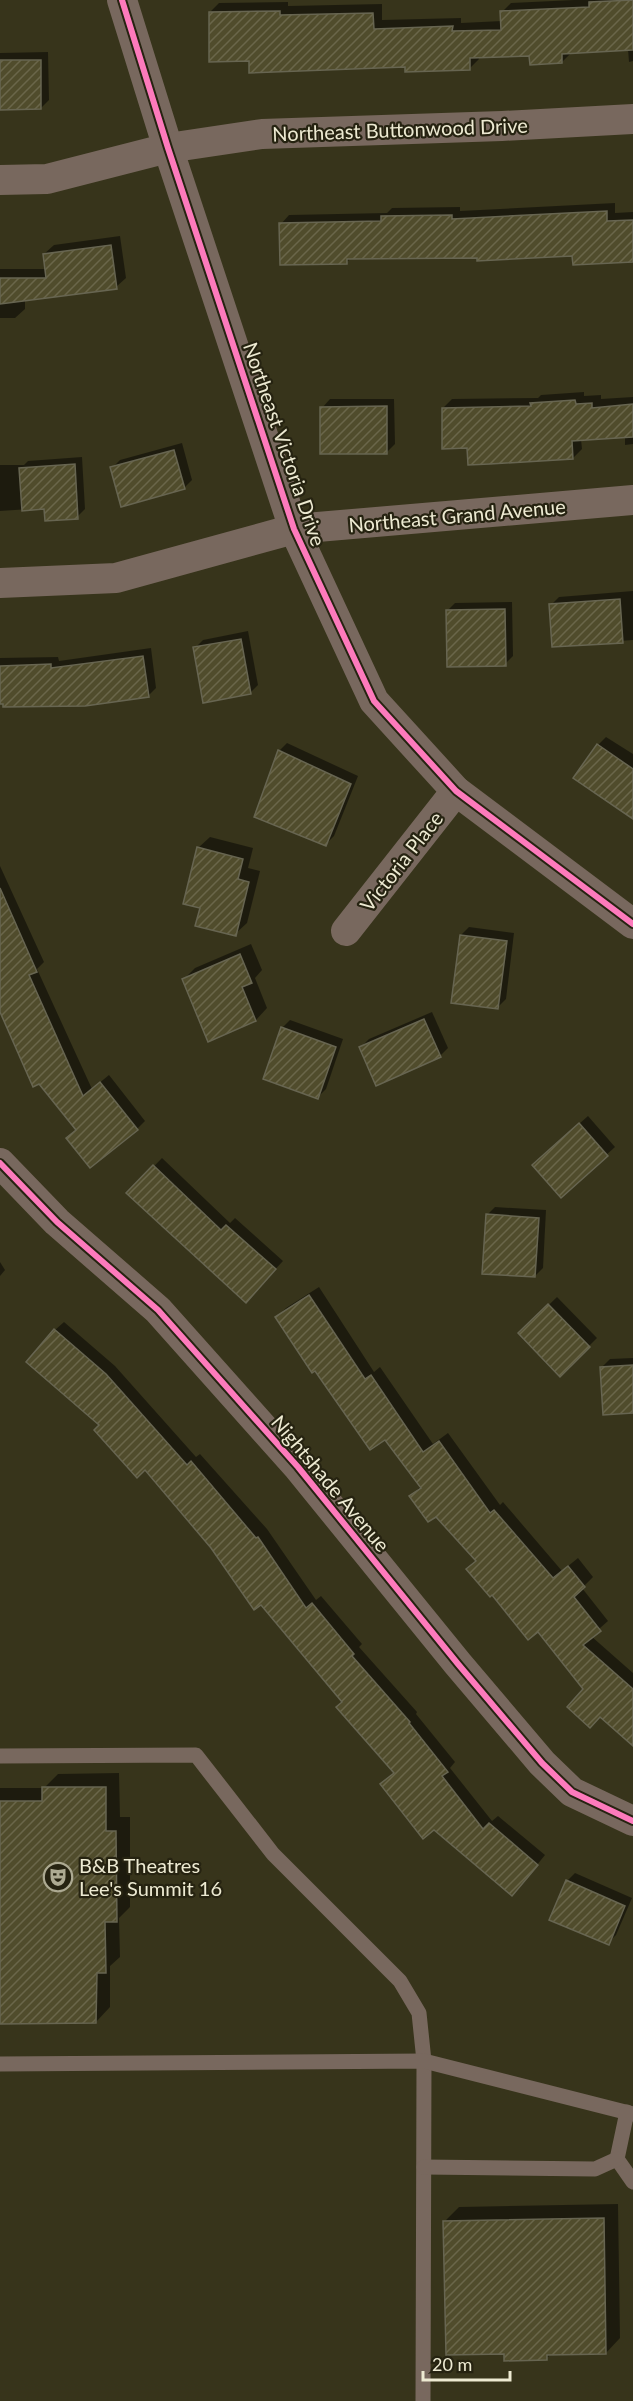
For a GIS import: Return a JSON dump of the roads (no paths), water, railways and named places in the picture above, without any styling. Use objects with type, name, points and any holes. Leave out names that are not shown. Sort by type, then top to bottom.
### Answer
[{"type":"street","name":"Northeast Victoria Drive","points":[[122,0],[168,148],[294,528],[374,701],[456,791],[633,924]]},
{"type":"street","name":"Northeast Buttonwood Drive","points":[[0,180],[48,179],[168,148],[262,135],[633,119]]},
{"type":"street","name":"Northeast Grand Avenue","points":[[0,584],[116,578],[294,528],[633,500]]},
{"type":"street","name":"Victoria Place","points":[[346,931],[456,791]]},
{"type":"street","name":"Nightshade Avenue","points":[[0,1163],[57,1222],[158,1310],[298,1467],[458,1664],[542,1763],[572,1792],[633,1821]]},
{"type":"lane","points":[[0,1756],[196,1755],[273,1854],[400,1980],[419,2013],[424,2061],[423,2401]]},
{"type":"lane","points":[[0,2064],[424,2061],[630,2113],[617,2159],[596,2169],[424,2167]]},
{"type":"lane","points":[[617,2159],[633,2182]]},
{"type":"place","name":"B&B Theatres Lee's Summit 16","points":[[58,1877]]}]
